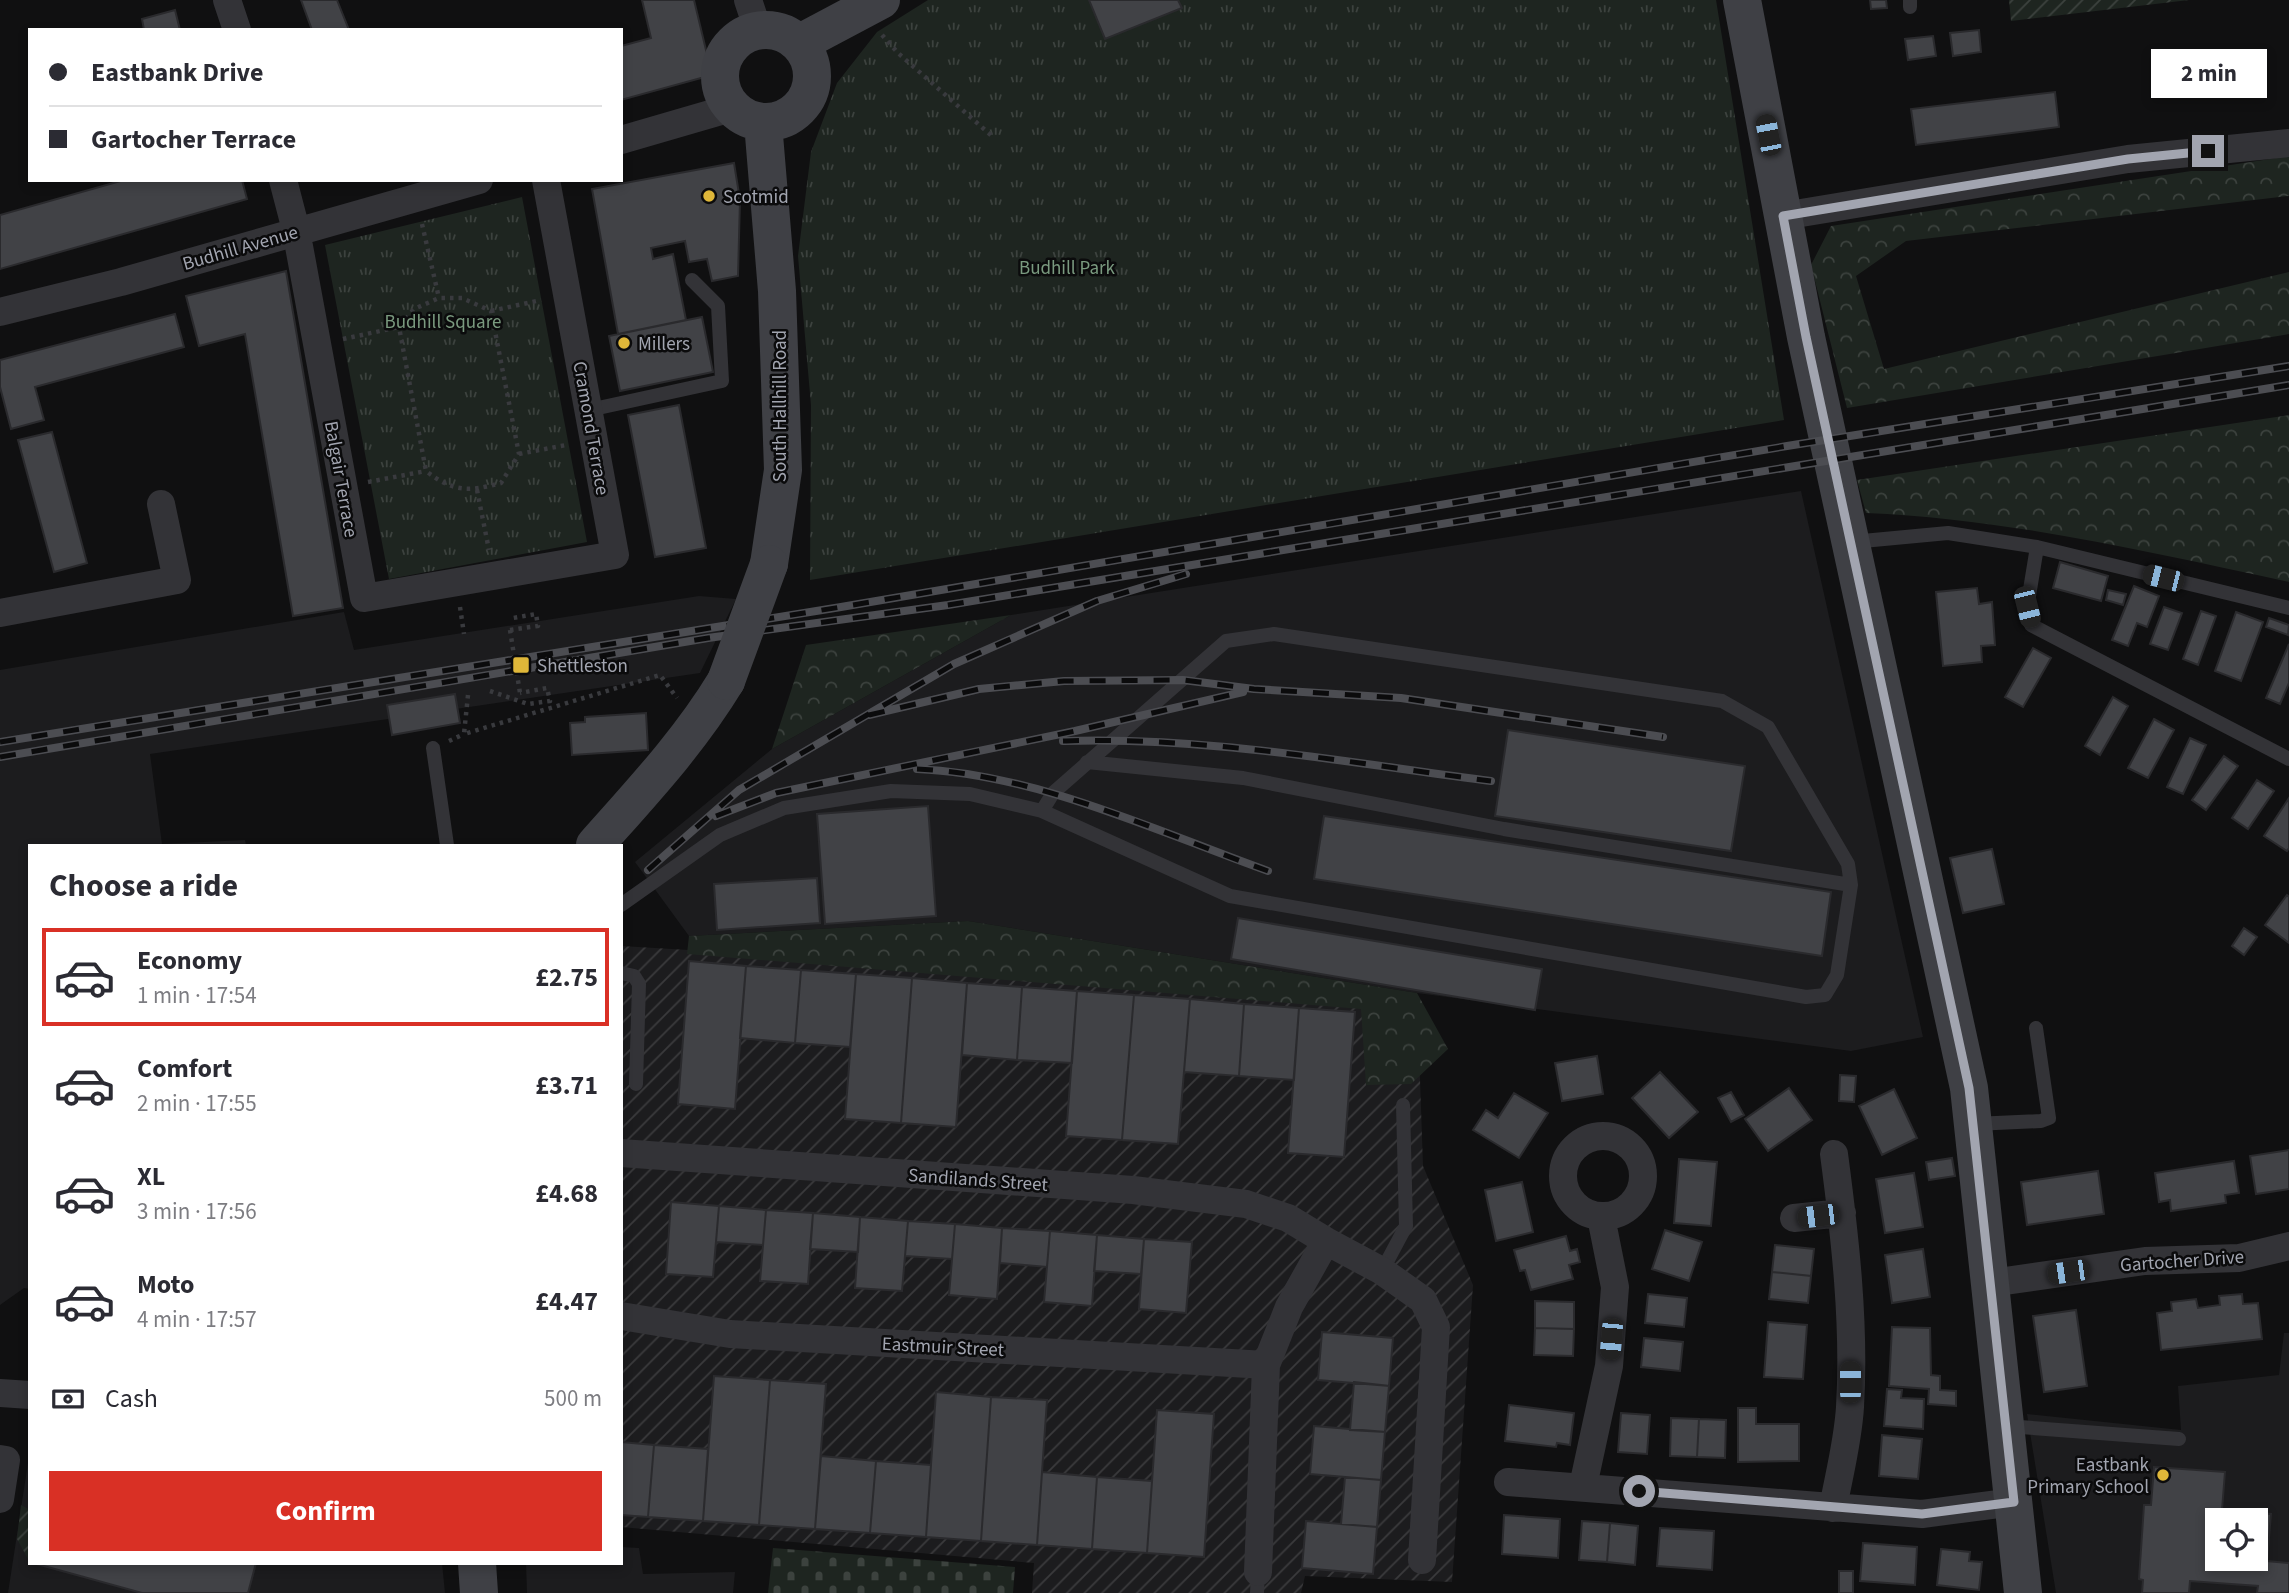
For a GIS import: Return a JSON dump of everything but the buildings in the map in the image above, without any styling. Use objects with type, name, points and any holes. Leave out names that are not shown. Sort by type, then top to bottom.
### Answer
[{"type":"main road","points":[[1742,0],[1850,542],[1969,1088],[2023,1593]]},
{"type":"main road","points":[[800,43],[871,5]]},
{"type":"main road","points":[[753,15],[800,43],[811,62],[810,93],[792,116],[747,116],[720,86],[723,57],[753,15]]},
{"type":"main road","name":"South Hallhill Road","points":[[596,844],[699,726],[726,681],[769,564],[783,470],[777,291],[747,116]]},
{"type":"main road","points":[[477,1565],[479,1593]]},
{"type":"street","points":[[227,0],[236,28]]},
{"type":"street","points":[[623,140],[747,116]]},
{"type":"street","points":[[1783,216],[2128,159],[2289,143]]},
{"type":"street","name":"Balgair Terrace","points":[[284,182],[296,230],[364,598],[494,575]]},
{"type":"street","name":"Budhill Avenue","points":[[0,312],[121,282],[472,182]]},
{"type":"street","name":"Cramond Terrace","points":[[494,575],[615,555],[546,182]]},
{"type":"street","points":[[0,613],[177,580],[161,505]]},
{"type":"street","name":"Sandilands Street","points":[[623,1153],[1133,1190],[1245,1204],[1288,1217],[1382,1271],[1423,1300],[1436,1327],[1422,1560]]},
{"type":"street","points":[[1833,1508],[1850,1408],[1849,1330],[1842,1213],[1834,1154]]},
{"type":"street","points":[[1794,1219],[1842,1213]]},
{"type":"street","points":[[1583,1486],[1609,1366],[1615,1287],[1601,1217]]},
{"type":"street","points":[[1258,1583],[1266,1365],[1289,1307],[1326,1241]]},
{"type":"street","name":"Gartocher Drive","points":[[1991,1283],[2145,1261],[2239,1258],[2289,1246]]},
{"type":"street","name":"Eastmuir Street","points":[[623,1316],[730,1334],[1266,1365]]},
{"type":"street","points":[[0,1393],[28,1395]]},
{"type":"street","points":[[0,1499],[5,1456]]},
{"type":"street","points":[[1508,1482],[1922,1514],[2014,1502]]},
{"type":"lane","points":[[589,410],[722,381],[718,306],[692,280]]},
{"type":"lane","points":[[1850,542],[1948,533],[2037,547],[2289,608]]},
{"type":"lane","points":[[2037,547],[2027,607],[2031,625],[2289,759]]},
{"type":"lane","points":[[623,904],[720,835],[785,808],[891,791],[970,794],[1042,811],[1230,896],[1806,997],[1825,995],[1838,975],[1851,885],[1848,864],[1768,727],[1722,701],[1274,634],[1226,641],[1053,793],[1042,811]]},
{"type":"lane","points":[[433,748],[447,844]]},
{"type":"lane","points":[[1087,762],[1243,778],[1504,829],[1851,885]]},
{"type":"lane","points":[[623,973],[634,976],[639,984],[636,1084]]},
{"type":"lane","points":[[1973,1124],[2041,1122],[2049,1118],[2036,1028]]},
{"type":"lane","points":[[1382,1271],[1406,1226],[1403,1105]]},
{"type":"lane","points":[[2005,1426],[2179,1439]]},
{"type":"path","points":[[871,5],[898,53],[993,138]]},
{"type":"path","points":[[422,221],[439,298]]},
{"type":"path","points":[[317,344],[399,327],[414,309],[439,298],[462,298],[491,311],[568,295]]},
{"type":"path","points":[[399,327],[426,471],[446,487],[477,489],[501,482],[519,454],[491,311]]},
{"type":"path","points":[[519,454],[595,440]]},
{"type":"path","points":[[344,487],[426,471]]},
{"type":"path","points":[[477,489],[494,575]]},
{"type":"path","points":[[490,691],[528,704],[550,701],[547,688],[520,693],[510,630],[538,626],[536,614],[513,618]]},
{"type":"path","points":[[468,695],[464,734],[660,675]]},
{"type":"shaded area","points":[[1801,491],[1923,1037],[1851,1051],[1417,993],[968,921],[689,936],[635,862],[772,749],[1011,615]]},
{"type":"shaded area","points":[[699,596],[736,599],[700,673],[150,754],[162,844],[28,844],[28,1289],[24,1288],[0,1305],[0,670],[344,612],[354,650]]},
{"type":"shaded area","points":[[245,840],[246,844],[162,844]]},
{"type":"shaded area","points":[[623,946],[1417,993],[1423,1166],[1473,1285],[1452,1582],[1305,1576],[1301,1593],[1032,1593],[1034,1563],[623,1527]]},
{"type":"shaded area","name":"Eastbank Primary School","points":[[2284,1333],[2289,1333],[2289,1593],[2056,1593],[2027,1414],[2181,1430],[2178,1386],[2279,1375]]},
{"type":"shaded area","points":[[28,1463],[28,1565],[442,1565],[445,1593],[8,1593]]},
{"type":"shaded area","points":[[623,1547],[639,1548],[643,1574],[735,1572],[733,1593],[527,1593],[526,1565],[623,1565]]},
{"type":"green space","name":"Budhill Park","points":[[928,0],[1716,0],[1784,420],[810,580],[811,405],[798,256],[811,152],[837,83],[877,32]]},
{"type":"green space","points":[[2009,0],[2189,0],[2011,21]]},
{"type":"green space","points":[[2289,156],[2289,196],[1906,241],[1856,276],[1884,369],[2289,272],[2289,334],[1847,408],[1811,265],[1831,226]]},
{"type":"green space","name":"Budhill Square","points":[[522,197],[587,542],[389,579],[325,245]]},
{"type":"green space","points":[[2289,415],[2289,582],[2079,538],[1973,522],[1866,513],[1857,480]]},
{"type":"green space","points":[[1011,615],[772,749],[806,645]]},
{"type":"green space","points":[[968,921],[1417,993],[1448,1049],[1411,1084],[1366,1085],[1361,1009],[687,954],[689,936]]},
{"type":"green space","points":[[21,1505],[28,1509],[28,1559],[17,1539]]},
{"type":"green space","points":[[773,1548],[1015,1567],[1013,1593],[768,1593]]},
{"type":"railway","points":[[0,742],[841,607],[1787,446],[2289,366]]},
{"type":"railway","points":[[0,757],[708,638],[948,605],[2289,385]]},
{"type":"railway","points":[[648,870],[739,790],[954,664],[1097,601],[1186,574]]},
{"type":"railway","points":[[869,715],[979,689],[1064,681],[1183,680],[1254,689],[1401,698],[1663,737]]},
{"type":"railway","points":[[716,816],[776,793],[1075,731],[1243,692]]},
{"type":"railway","points":[[1063,741],[1170,743],[1278,752],[1491,781]]},
{"type":"railway","points":[[917,769],[962,773],[1051,793],[1139,822],[1268,871]]},
{"type":"place","name":"Scotmid","points":[[709,196]]},
{"type":"place","name":"Millers","points":[[624,343]]},
{"type":"place","name":"Shettleston","points":[[521,665]]},
{"type":"place","name":"Eastbank Primary School","points":[[2163,1475]]},
{"type":"route","points":[[1639,1491],[1922,1514],[2014,1502],[1969,1088],[1806,337],[1783,216],[2128,159],[2208,151]]}]
